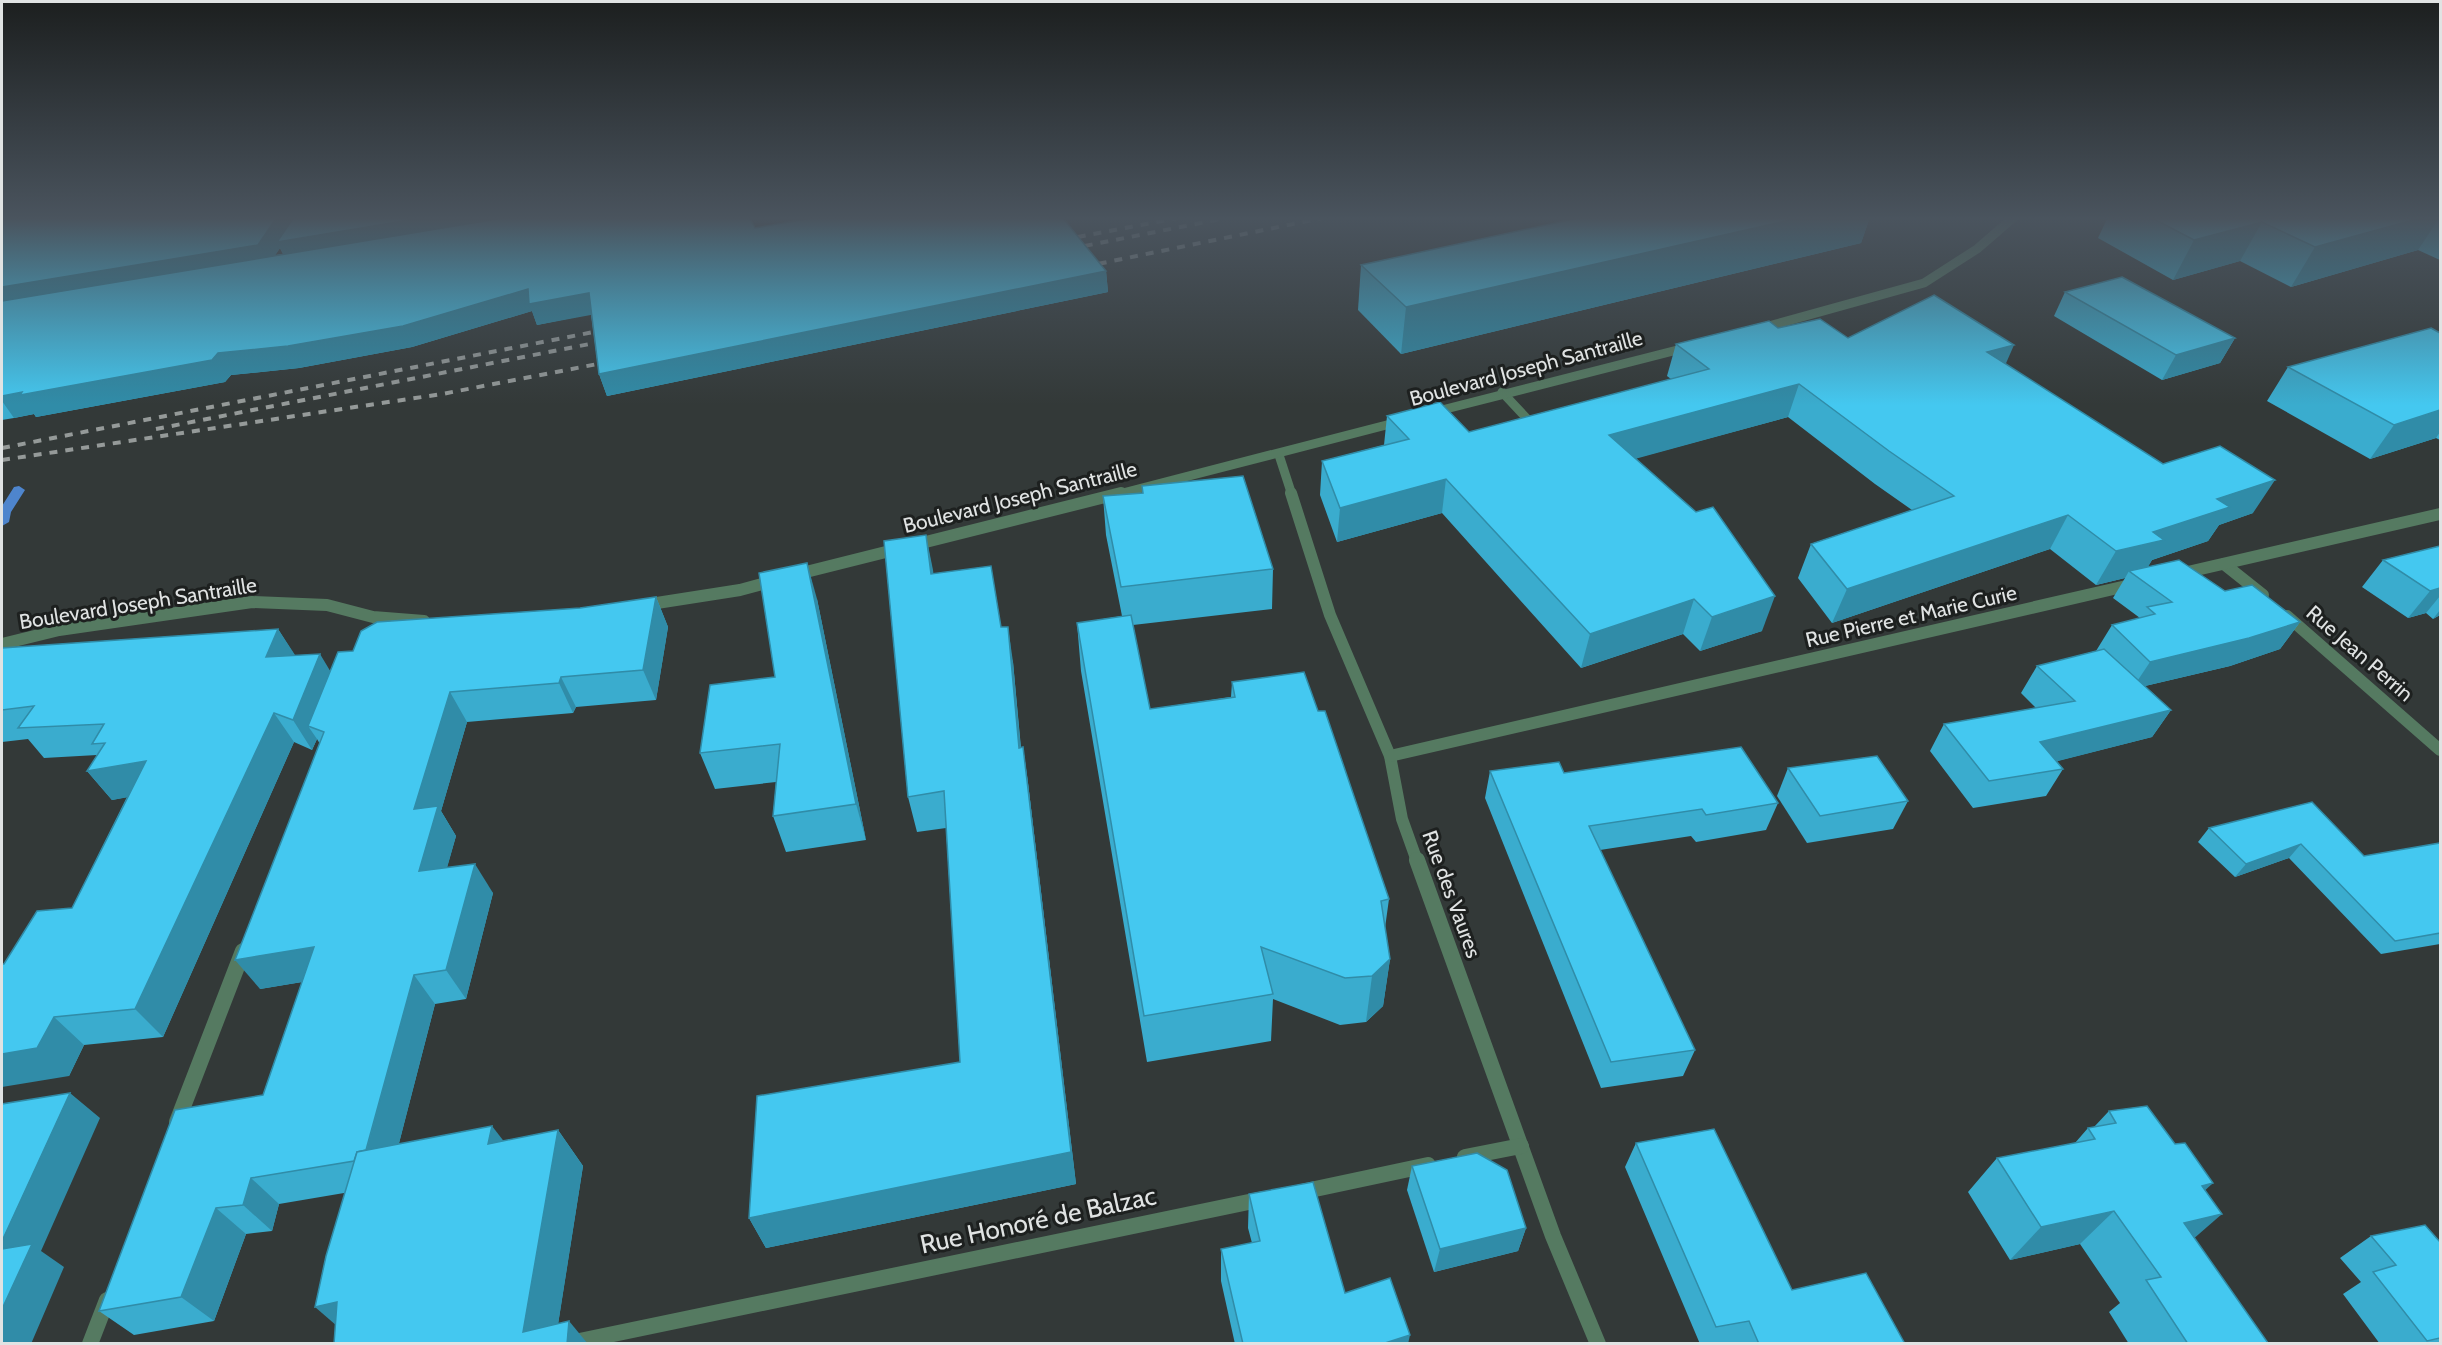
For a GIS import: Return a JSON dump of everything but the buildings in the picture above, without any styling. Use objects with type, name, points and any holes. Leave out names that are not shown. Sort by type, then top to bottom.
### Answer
[{"type":"street","points":[[1745,332],[1928,280]]},
{"type":"street","name":"Boulevard Joseph Santraille","points":[[634,606],[740,590],[935,536],[1279,455],[1502,392],[1699,344]]},
{"type":"street","points":[[1502,392],[1531,423]]},
{"type":"street","name":"Rue des Vaures","points":[[1279,455],[1330,615],[1390,756],[1402,819],[1553,1236],[1598,1344]]},
{"type":"street","points":[[2165,577],[2440,514]]},
{"type":"street","name":"Rue Jean Perrin","points":[[2224,564],[2275,605],[2440,750]]},
{"type":"street","name":"Rue Pierre et Marie Curie","points":[[1390,756],[2142,583]]},
{"type":"street","name":"Boulevard Joseph Santraille","points":[[2,644],[59,630],[252,602],[327,605],[373,617],[437,622]]},
{"type":"street","points":[[366,634],[373,617]]},
{"type":"street","points":[[173,1131],[247,941]]},
{"type":"street","name":"Rue Honoré de Balzac","points":[[565,1344],[1521,1146]]},
{"type":"street","points":[[90,1344],[112,1288]]},
{"type":"waterway","points":[[2,522],[4,512],[19,490]]},
{"type":"railway","points":[[2,448],[609,329]]},
{"type":"railway","points":[[156,429],[610,340]]},
{"type":"railway","points":[[2,460],[442,394],[613,361]]}]
